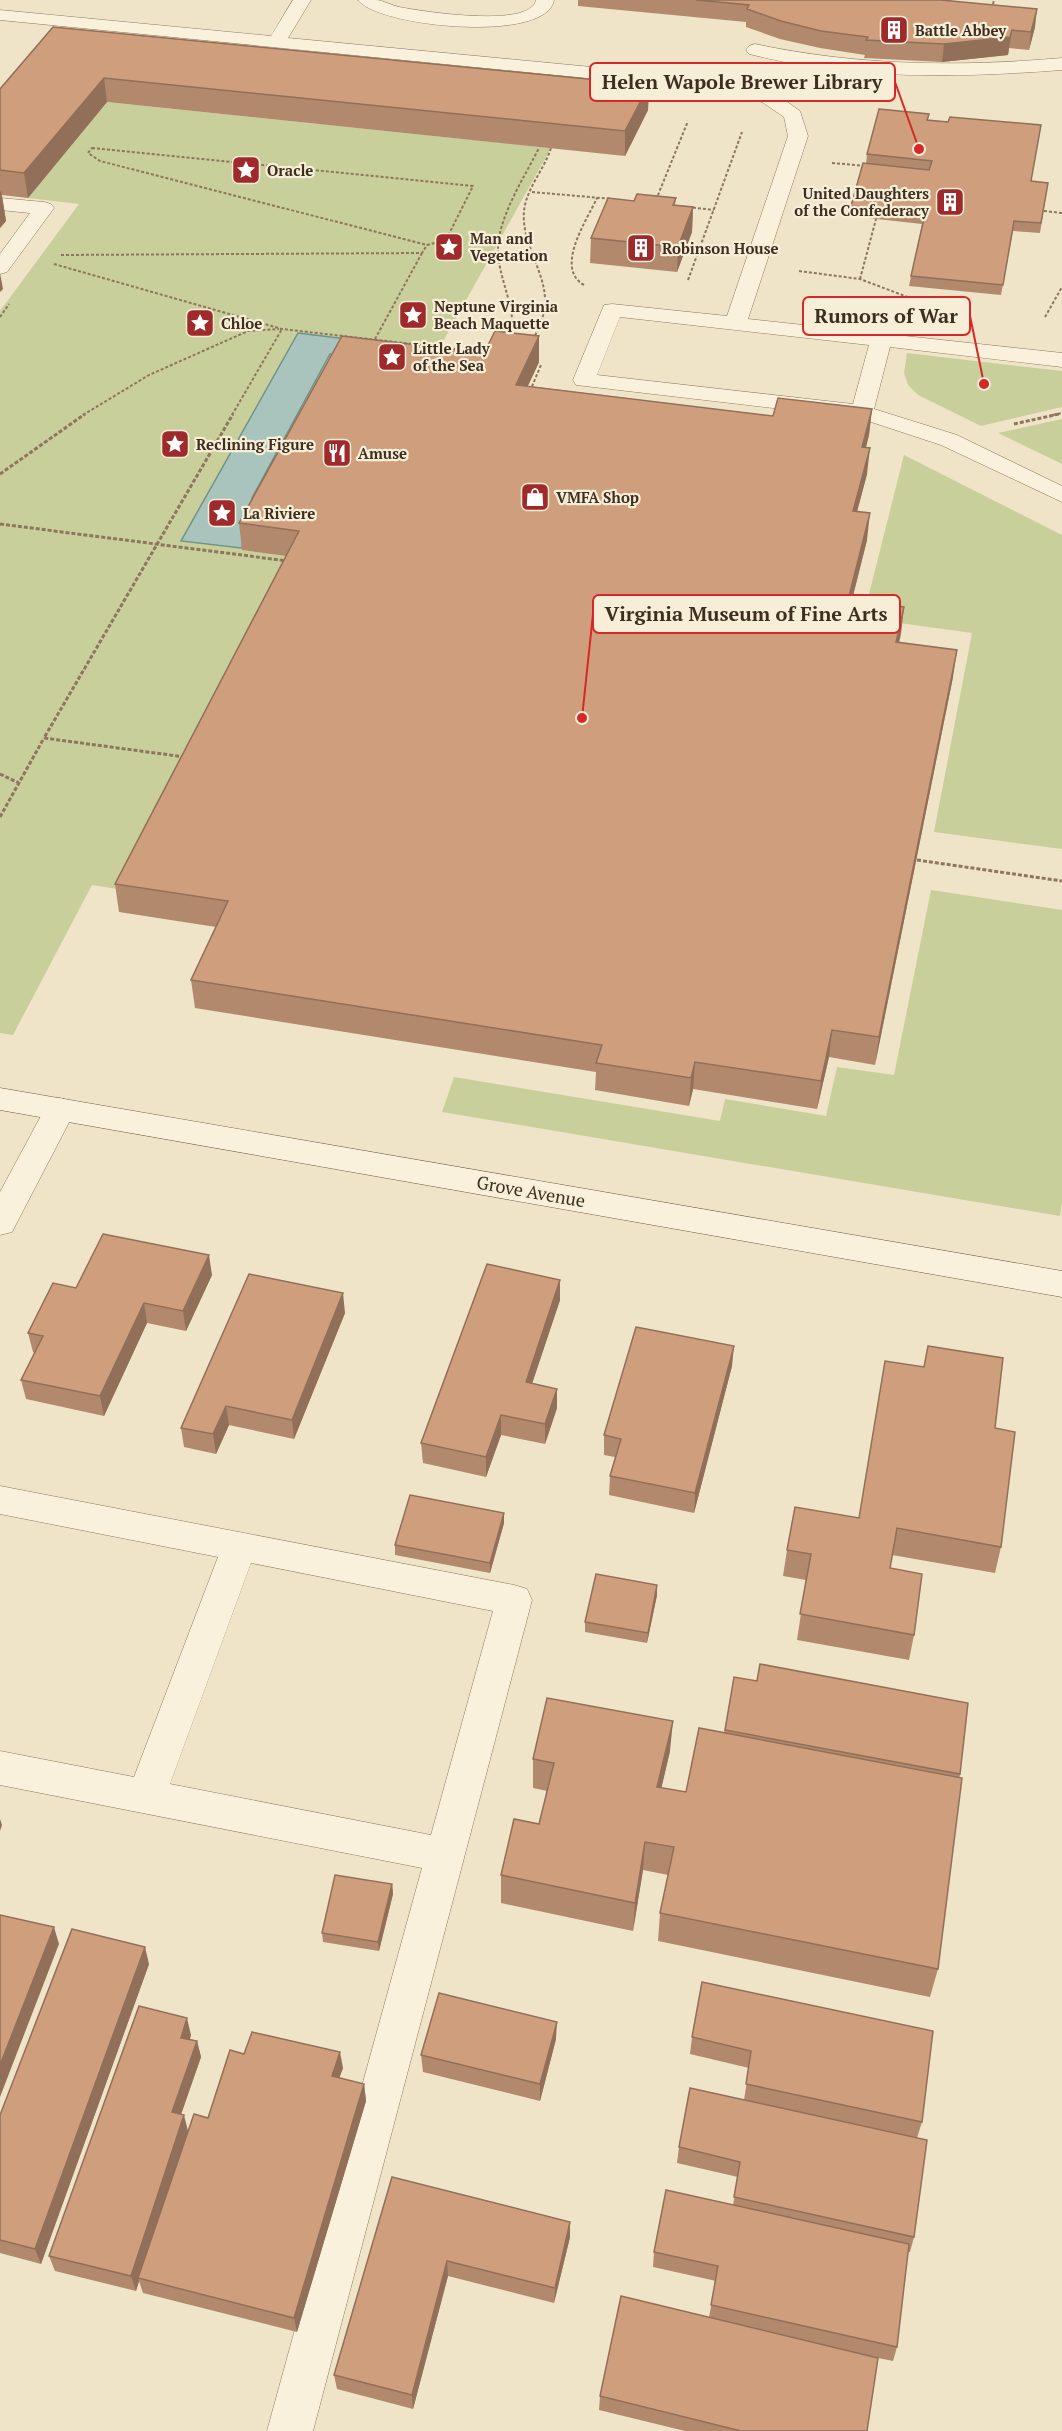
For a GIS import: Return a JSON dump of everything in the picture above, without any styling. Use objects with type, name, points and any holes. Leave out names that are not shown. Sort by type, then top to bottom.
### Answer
[{"type":"main road","name":"Grove Avenue","points":[[0,1099],[1062,1284]]},
{"type":"main road","points":[[0,1223],[60,1109]]},
{"type":"lane","points":[[276,42],[302,0]]},
{"type":"lane","points":[[367,0],[378,7],[399,13],[501,22],[536,14],[544,6],[545,0]]},
{"type":"lane","points":[[0,15],[115,34],[276,42],[717,85],[769,98],[793,115],[798,136],[735,324]]},
{"type":"lane","points":[[755,50],[826,64],[894,72],[974,71],[1062,64]]},
{"type":"lane","points":[[511,88],[520,66]]},
{"type":"lane","points":[[0,204],[44,208],[0,268]]},
{"type":"lane","points":[[1062,360],[612,310],[584,380],[862,412],[950,440],[1062,495]]},
{"type":"lane","points":[[862,412],[881,340]]},
{"type":"lane","points":[[0,1500],[514,1600],[290,2431]]},
{"type":"lane","points":[[146,1797],[239,1546]]},
{"type":"lane","points":[[0,1768],[445,1856]]},
{"type":"path","points":[[655,204],[689,116]]},
{"type":"path","points":[[685,285],[744,127]]},
{"type":"path","points":[[375,339],[427,245],[446,240],[473,186],[92,148],[88,153],[100,161],[427,245]]},
{"type":"path","points":[[510,347],[514,328],[513,307],[498,250],[501,229],[539,148]]},
{"type":"path","points":[[529,348],[541,323],[546,302],[524,219],[532,192],[551,148]]},
{"type":"path","points":[[789,161],[873,166]]},
{"type":"path","points":[[532,192],[620,200]]},
{"type":"path","points":[[591,286],[581,285],[577,280],[571,265],[571,256],[597,198]]},
{"type":"path","points":[[678,206],[714,210]]},
{"type":"path","points":[[1044,211],[1062,213]]},
{"type":"path","points":[[860,279],[876,219]]},
{"type":"path","points":[[55,255],[422,253]]},
{"type":"path","points":[[50,264],[71,267],[282,329]]},
{"type":"path","points":[[753,266],[860,279],[922,303]]},
{"type":"path","points":[[1036,316],[1047,317],[1062,287]]},
{"type":"path","points":[[0,817],[282,329]]},
{"type":"path","points":[[0,474],[78,418],[149,375],[248,331],[282,329],[375,339],[456,349],[454,356]]},
{"type":"path","points":[[533,372],[538,373]]},
{"type":"path","points":[[1011,425],[1062,413]]},
{"type":"path","points":[[0,524],[299,562]]},
{"type":"path","points":[[44,738],[186,757]]},
{"type":"path","points":[[0,774],[19,783]]},
{"type":"path","points":[[916,860],[1062,881]]},
{"type":"green space","points":[[107,102],[551,148],[426,372],[242,550],[301,558],[130,891],[92,885],[13,1035],[0,1033],[0,311],[79,204],[28,198]]},
{"type":"green space","points":[[907,353],[1062,371],[1062,407],[981,426],[918,395],[908,385],[904,373]]},
{"type":"green space","points":[[1062,419],[1062,464],[998,433]]},
{"type":"green space","points":[[904,455],[1062,535],[1062,849],[934,832],[972,633],[863,618]]},
{"type":"green space","points":[[931,890],[1062,910],[1062,1202],[1060,1216],[442,1112],[454,1077],[720,1121],[725,1099],[826,1116],[837,1067],[894,1075]]},
{"type":"water","points":[[298,333],[420,348],[370,359],[330,354],[252,498],[267,500],[241,548],[181,541]]},
{"type":"building","points":[[696,0],[941,0],[1037,9],[1031,32],[1012,30],[1010,37],[944,44],[866,40],[868,37],[821,31],[781,21],[747,9],[749,5]]},
{"type":"building","points":[[53,27],[649,85],[625,131],[104,78],[24,173],[0,170],[0,89]]},
{"type":"building","name":"United Daughters of the Confederacy","points":[[879,109],[929,114],[927,120],[948,122],[950,117],[1041,125],[1031,181],[1048,183],[1041,223],[1014,221],[1003,285],[911,276],[925,214],[851,206],[863,163],[929,170],[932,161],[867,154]]},
{"type":"building","points":[[637,194],[676,198],[673,205],[693,207],[678,247],[591,238],[608,198],[634,201]]},
{"type":"building","points":[[495,331],[539,336],[516,385],[773,416],[778,398],[872,409],[862,447],[870,448],[853,511],[870,513],[848,600],[904,607],[896,642],[957,650],[879,1037],[832,1030],[821,1081],[695,1062],[691,1078],[596,1063],[602,1045],[191,980],[228,901],[115,884],[299,531],[239,523],[342,336],[484,353]]},
{"type":"building","points":[[103,1234],[209,1255],[183,1311],[144,1303],[100,1396],[21,1380],[43,1336],[28,1333],[53,1283],[76,1288]]},
{"type":"building","points":[[487,1264],[560,1280],[526,1382],[557,1389],[545,1424],[501,1415],[486,1457],[421,1443]]},
{"type":"building","points":[[249,1274],[343,1293],[292,1420],[226,1406],[213,1434],[181,1428]]},
{"type":"building","points":[[636,1327],[734,1346],[695,1493],[610,1476],[621,1439],[604,1435]]},
{"type":"building","points":[[928,1346],[1003,1358],[995,1428],[1015,1432],[1001,1547],[897,1528],[890,1568],[922,1574],[914,1635],[800,1614],[811,1554],[787,1550],[795,1507],[859,1518],[885,1361],[924,1367]]},
{"type":"building","points":[[410,1495],[504,1513],[490,1563],[395,1545]]},
{"type":"building","points":[[596,1574],[657,1585],[648,1633],[585,1622]]},
{"type":"building","points":[[760,1664],[968,1703],[960,1774],[725,1730],[734,1677],[757,1681]]},
{"type":"building","points":[[547,1698],[673,1721],[657,1787],[686,1792],[699,1728],[962,1778],[938,1969],[660,1913],[674,1847],[645,1842],[635,1903],[501,1875],[514,1819],[539,1824],[554,1763],[533,1759]]},
{"type":"building","points":[[335,1875],[392,1884],[378,1942],[322,1933]]},
{"type":"building","points":[[0,1915],[54,1927],[0,2065]]},
{"type":"building","points":[[72,1929],[145,1947],[35,2249],[0,2240],[0,2115]]},
{"type":"building","points":[[702,1982],[933,2031],[922,2122],[746,2084],[751,2051],[692,2037]]},
{"type":"building","points":[[439,1993],[557,2022],[540,2084],[421,2055]]},
{"type":"building","points":[[139,2006],[187,2018],[181,2038],[197,2041],[172,2112],[184,2115],[131,2276],[49,2256]]},
{"type":"building","points":[[252,2032],[340,2052],[332,2076],[364,2084],[294,2318],[138,2278],[194,2114],[208,2118],[230,2050],[244,2054]]},
{"type":"building","points":[[690,2088],[927,2140],[914,2237],[734,2197],[740,2162],[679,2147]]},
{"type":"building","points":[[392,2177],[570,2222],[555,2288],[447,2261],[412,2395],[334,2375]]},
{"type":"building","points":[[666,2190],[909,2244],[897,2347],[711,2305],[718,2266],[654,2252]]},
{"type":"building","points":[[621,2296],[878,2358],[867,2431],[741,2431],[600,2396]]},
{"type":"place","name":"Battle Abbey","points":[[894,30]]},
{"type":"place","name":"Helen Wapole Brewer Library","points":[[919,149]]},
{"type":"place","name":"Oracle","points":[[246,170]]},
{"type":"place","name":"United Daughters of the Confederacy","points":[[950,202]]},
{"type":"place","name":"Man and Vegetation","points":[[449,247]]},
{"type":"place","name":"Robinson House","points":[[641,248]]},
{"type":"place","name":"Neptune Virginia Beach Maquette","points":[[413,315]]},
{"type":"place","name":"Chloe","points":[[200,323]]},
{"type":"place","name":"Little Lady of the Sea","points":[[392,357]]},
{"type":"place","name":"Rumors of War","points":[[984,384]]},
{"type":"place","name":"Reclining Figure","points":[[175,444]]},
{"type":"place","name":"Amuse","points":[[337,453]]},
{"type":"place","name":"VMFA Shop","points":[[535,497]]},
{"type":"place","name":"La Riviere","points":[[222,513]]},
{"type":"place","name":"Virginia Museum of Fine Arts","points":[[582,718]]}]
